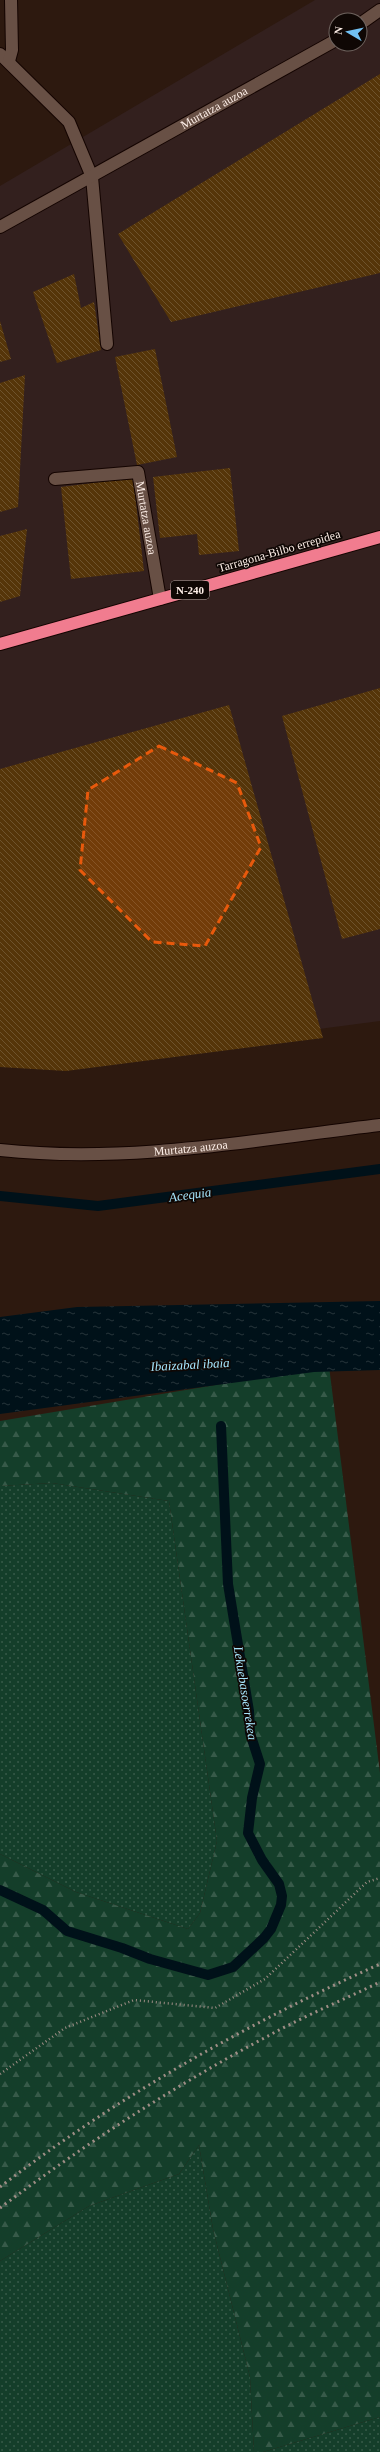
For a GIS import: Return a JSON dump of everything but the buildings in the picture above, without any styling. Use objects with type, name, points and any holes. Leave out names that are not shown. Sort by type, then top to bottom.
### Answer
[{"type":"highway","name":"Tarragona-Bilbo errepidea","points":[[0,644],[380,536]]},
{"type":"street","points":[[11,0],[12,50],[4,57],[69,122],[92,177],[107,344]]},
{"type":"street","points":[[368,18],[380,10]]},
{"type":"street","name":"Murtatza auzoa","points":[[0,228],[328,44]]},
{"type":"street","name":"Murtatza auzoa","points":[[55,479],[138,472],[160,599]]},
{"type":"street","name":"Murtatza auzoa","points":[[0,1150],[31,1154],[144,1154],[380,1125]]},
{"type":"path","points":[[0,2074],[65,2028],[134,2000],[215,2008],[265,1979],[367,1882],[380,1878]]},
{"type":"highlighted area","points":[[159,746],[237,783],[261,847],[205,946],[152,942],[80,870],[88,790]]},
{"type":"shaded area","points":[[315,0],[380,0],[380,1021],[46,1065],[0,1063],[0,186]]},
{"type":"green space","points":[[329,1366],[380,1773],[380,2417],[263,2452],[254,2452],[250,2377],[213,2229],[199,2145],[179,2174],[89,2206],[0,2261],[0,1854],[76,1892],[188,1929],[200,1913],[217,1841],[169,1501],[52,1483],[0,1486],[0,1421]]},
{"type":"green space","points":[[52,1483],[169,1501],[217,1841],[200,1913],[188,1929],[76,1892],[0,1854],[0,1486]]},
{"type":"green space","points":[[199,2145],[213,2229],[250,2377],[254,2452],[0,2452],[0,2261],[89,2206],[179,2174]]},
{"type":"green space","points":[[380,2417],[380,2452],[263,2452]]},
{"type":"water","name":"Ibaizabal ibaia","points":[[380,1301],[380,1370],[314,1372],[0,1414],[0,1317],[77,1307]]},
{"type":"waterway","name":"Acequia","points":[[0,1196],[98,1206],[380,1169]]},
{"type":"waterway","name":"Lekuebasoerrekea","points":[[0,1890],[43,1910],[67,1931],[122,1948],[150,1959],[208,1975],[233,1967],[264,1938],[271,1929],[281,1905],[282,1896],[279,1884],[262,1860],[248,1833],[252,1798],[260,1764],[250,1733],[249,1711],[228,1584],[221,1426]]},
{"type":"railway","points":[[0,2187],[44,2154],[90,2123],[184,2064],[232,2037],[330,1987],[380,1964]]},
{"type":"railway","points":[[0,2208],[97,2139],[198,2075],[282,2029],[380,1982]]}]
